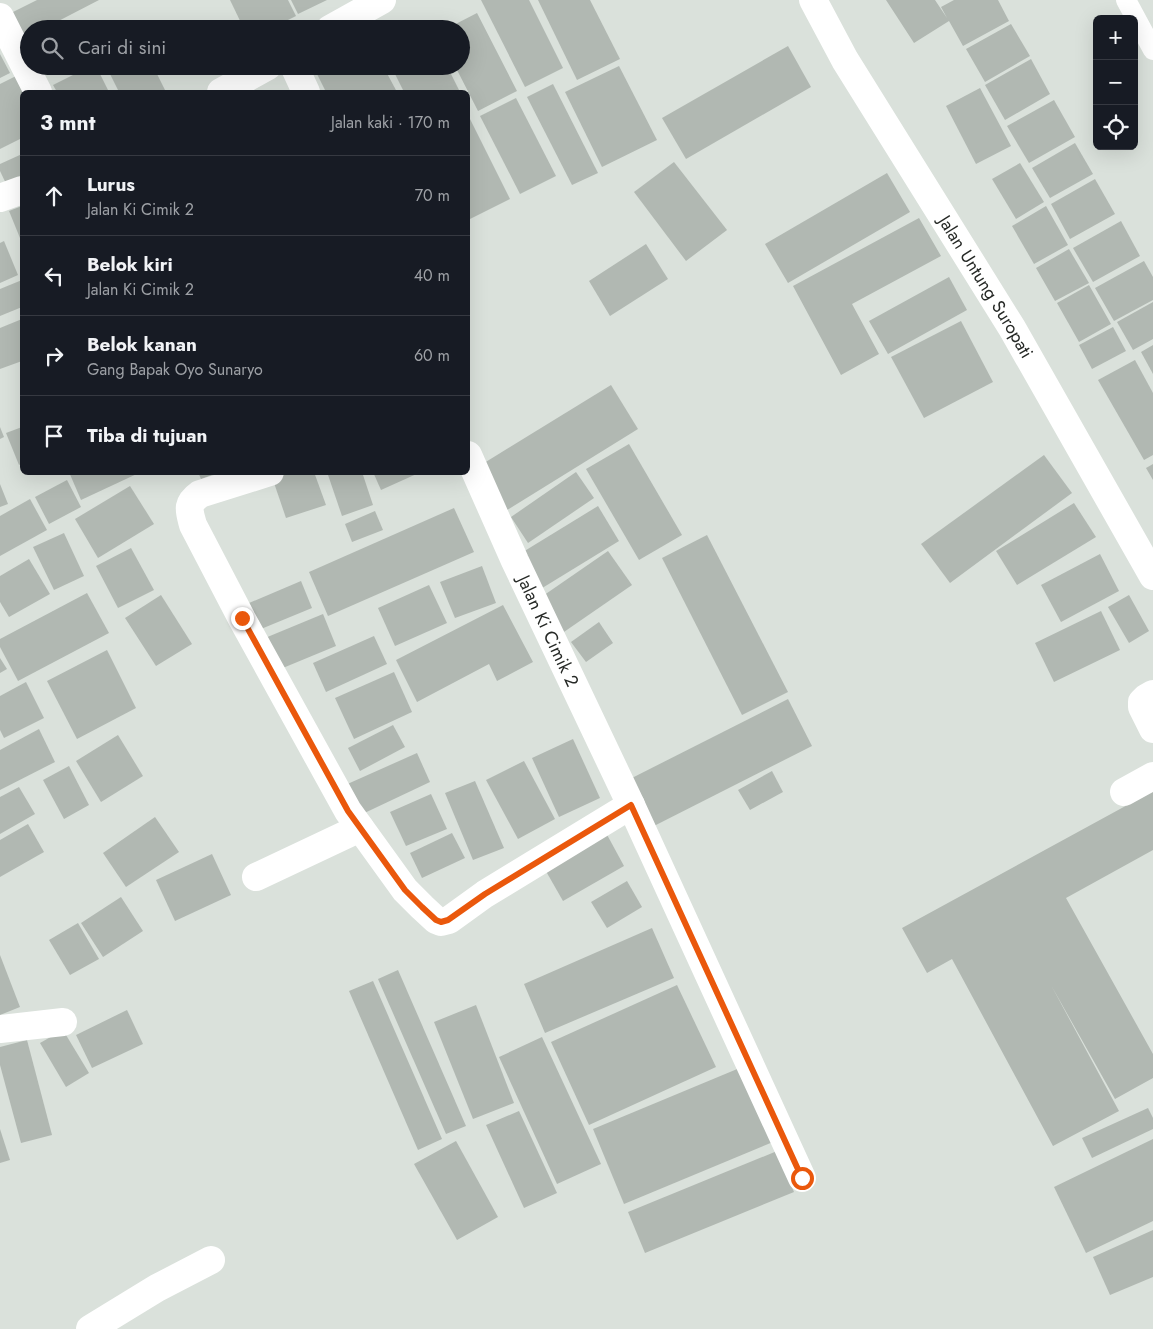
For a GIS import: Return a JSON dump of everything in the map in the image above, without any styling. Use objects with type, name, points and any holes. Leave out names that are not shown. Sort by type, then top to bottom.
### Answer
[{"type":"street","points":[[346,20],[382,0]]},
{"type":"street","name":"Jalan Untung Suropati","points":[[812,0],[844,60],[1012,328],[1153,576]]},
{"type":"street","points":[[0,17],[20,56]]},
{"type":"street","points":[[29,75],[37,90]]},
{"type":"street","points":[[225,90],[252,75]]},
{"type":"street","points":[[298,75],[305,90]]},
{"type":"street","points":[[0,198],[20,191]]},
{"type":"street","name":"Jalan Ki Cimik 2","points":[[470,460],[515,561],[631,805],[802,1178]]},
{"type":"street","points":[[263,475],[200,494],[193,499],[189,508],[193,524],[242,618],[348,811],[405,890],[436,920],[443,922],[448,920],[485,894],[631,805]]},
{"type":"street","points":[[1153,694],[1142,702],[1142,707],[1153,730]]},
{"type":"street","points":[[1124,792],[1153,776]]},
{"type":"street","points":[[256,877],[360,828]]},
{"type":"street","points":[[0,1029],[63,1022]]},
{"type":"street","points":[[90,1329],[157,1288],[212,1260]]},
{"type":"lane","points":[[1126,0],[1153,50]]},
{"type":"building","points":[[37,0],[99,0],[60,20],[20,20],[20,38],[9,14]]},
{"type":"building","points":[[230,0],[288,0],[296,16],[288,20],[240,20]]},
{"type":"building","points":[[291,0],[327,0],[298,14]]},
{"type":"building","points":[[481,0],[529,0],[563,68],[525,87]]},
{"type":"building","points":[[538,0],[590,0],[620,59],[577,80]]},
{"type":"building","points":[[886,0],[935,0],[947,18],[941,7],[954,0],[998,0],[1009,21],[963,46],[949,21],[914,43]]},
{"type":"building","points":[[477,13],[517,91],[478,111],[470,95],[470,90],[467,90],[460,75],[470,75],[470,20],[463,20]]},
{"type":"building","points":[[1011,24],[1030,56],[985,82],[966,49]]},
{"type":"building","points":[[788,46],[811,87],[686,159],[662,118]]},
{"type":"building","points":[[0,54],[10,73],[0,78]]},
{"type":"building","points":[[1031,59],[1050,94],[1005,120],[985,85]]},
{"type":"building","points":[[619,66],[657,140],[602,167],[565,92]]},
{"type":"building","points":[[20,74],[28,90],[20,90],[20,139],[0,149],[0,84]]},
{"type":"building","points":[[73,75],[100,75],[108,90],[56,90],[53,85]]},
{"type":"building","points":[[110,75],[158,75],[165,90],[118,90]]},
{"type":"building","points":[[318,75],[388,75],[396,90],[325,90]]},
{"type":"building","points":[[396,75],[452,75],[459,90],[403,90]]},
{"type":"building","points":[[553,84],[598,173],[572,185],[527,97]]},
{"type":"building","points":[[980,88],[1011,146],[976,164],[946,106]]},
{"type":"building","points":[[516,98],[556,176],[520,194],[480,116]]},
{"type":"building","points":[[1054,100],[1075,137],[1029,163],[1007,126]]},
{"type":"building","points":[[470,119],[510,199],[470,219]]},
{"type":"building","points":[[1075,143],[1093,174],[1050,198],[1032,168]]},
{"type":"building","points":[[20,155],[20,187],[10,192],[0,171],[0,164]]},
{"type":"building","points":[[674,162],[727,230],[686,261],[634,192]]},
{"type":"building","points":[[1020,163],[1044,202],[1016,219],[992,179]]},
{"type":"building","points":[[887,173],[910,212],[788,283],[765,244]]},
{"type":"building","points":[[1095,179],[1115,214],[1070,239],[1051,204]]},
{"type":"building","points":[[1046,206],[1068,245],[1034,264],[1012,226]]},
{"type":"building","points":[[20,207],[20,238],[9,211]]},
{"type":"building","points":[[919,218],[941,256],[852,304],[879,354],[841,375],[793,286]]},
{"type":"building","points":[[1121,221],[1140,256],[1093,282],[1073,248]]},
{"type":"building","points":[[4,241],[18,275],[0,283],[0,243]]},
{"type":"building","points":[[646,244],[668,279],[610,316],[589,281]]},
{"type":"building","points":[[1069,249],[1089,283],[1055,301],[1036,268]]},
{"type":"building","points":[[1144,261],[1153,277],[1153,300],[1114,321],[1095,288]]},
{"type":"building","points":[[949,277],[967,310],[888,354],[869,321]]},
{"type":"building","points":[[20,281],[20,308],[0,316],[0,289]]},
{"type":"building","points":[[1089,285],[1111,324],[1079,342],[1057,303]]},
{"type":"building","points":[[1153,302],[1153,339],[1133,350],[1117,322]]},
{"type":"building","points":[[20,320],[20,362],[0,369],[0,328]]},
{"type":"building","points":[[961,321],[993,382],[924,418],[891,357]]},
{"type":"building","points":[[1113,327],[1126,351],[1092,369],[1079,345]]},
{"type":"building","points":[[1153,345],[1153,374],[1141,352]]},
{"type":"building","points":[[1135,360],[1153,393],[1153,455],[1144,460],[1098,380]]},
{"type":"building","points":[[611,385],[638,429],[504,512],[476,468]]},
{"type":"building","points":[[0,427],[4,437],[0,439]]},
{"type":"building","points":[[20,428],[19,465],[6,433]]},
{"type":"building","points":[[629,444],[682,535],[639,560],[586,469]]},
{"type":"building","points":[[1044,455],[1072,493],[950,583],[921,544]]},
{"type":"building","points":[[1153,464],[1153,480],[1146,468]]},
{"type":"building","points":[[576,472],[594,498],[528,543],[511,517]]},
{"type":"building","points":[[70,475],[135,475],[81,500]]},
{"type":"building","points":[[199,475],[212,475],[201,479]]},
{"type":"building","points":[[278,475],[315,475],[326,505],[286,518],[272,477]]},
{"type":"building","points":[[328,475],[363,475],[373,505],[342,516]]},
{"type":"building","points":[[374,475],[414,475],[381,490]]},
{"type":"building","points":[[67,480],[81,507],[49,524],[35,497]]},
{"type":"building","points":[[0,484],[8,504],[0,507]]},
{"type":"building","points":[[130,486],[154,524],[98,558],[75,519]]},
{"type":"building","points":[[30,499],[47,530],[0,556],[0,516]]},
{"type":"building","points":[[1074,503],[1096,537],[1017,585],[996,551]]},
{"type":"building","points":[[598,506],[619,541],[539,590],[518,555]]},
{"type":"building","points":[[454,508],[474,552],[328,616],[309,572]]},
{"type":"building","points":[[375,511],[383,530],[352,542],[345,524]]},
{"type":"building","points":[[64,533],[84,576],[54,590],[33,547]]},
{"type":"building","points":[[707,535],[788,692],[742,715],[662,558]]},
{"type":"building","points":[[131,548],[154,590],[118,608],[96,566]]},
{"type":"building","points":[[608,551],[632,585],[561,634],[537,600]]},
{"type":"building","points":[[1100,554],[1119,591],[1061,622],[1041,585]]},
{"type":"building","points":[[29,559],[50,594],[9,617],[0,602],[0,576]]},
{"type":"building","points":[[482,566],[496,603],[455,618],[440,582]]},
{"type":"building","points":[[301,581],[312,608],[261,629],[249,603]]},
{"type":"building","points":[[429,585],[447,623],[395,646],[378,608]]},
{"type":"building","points":[[87,593],[109,633],[18,681],[0,647],[0,639]]},
{"type":"building","points":[[161,595],[192,644],[156,666],[125,618]]},
{"type":"building","points":[[1129,595],[1149,631],[1129,643],[1108,607]]},
{"type":"building","points":[[503,605],[533,662],[497,681],[489,664],[417,702],[396,660]]},
{"type":"building","points":[[1101,611],[1120,650],[1054,682],[1035,643]]},
{"type":"building","points":[[323,614],[336,646],[278,670],[265,638]]},
{"type":"building","points":[[599,622],[613,643],[586,662],[571,642]]},
{"type":"building","points":[[374,636],[387,664],[326,692],[313,663]]},
{"type":"building","points":[[107,650],[136,708],[77,739],[47,681]]},
{"type":"building","points":[[0,658],[7,669],[0,673]]},
{"type":"building","points":[[394,672],[412,712],[354,739],[335,698]]},
{"type":"building","points":[[26,682],[44,718],[4,738],[0,730],[0,696]]},
{"type":"building","points":[[788,699],[812,746],[650,828],[626,781]]},
{"type":"building","points":[[393,725],[405,747],[360,771],[348,748]]},
{"type":"building","points":[[39,729],[55,762],[0,790],[0,750]]},
{"type":"building","points":[[118,735],[143,776],[101,802],[76,761]]},
{"type":"building","points":[[573,739],[600,798],[559,817],[532,758]]},
{"type":"building","points":[[417,753],[430,782],[356,817],[343,786]]},
{"type":"building","points":[[524,761],[555,819],[518,839],[486,780]]},
{"type":"building","points":[[69,766],[89,805],[64,819],[43,780]]},
{"type":"building","points":[[772,771],[783,792],[750,810],[738,790]]},
{"type":"building","points":[[475,781],[504,848],[473,860],[445,793]]},
{"type":"building","points":[[19,787],[35,814],[0,834],[0,797]]},
{"type":"building","points":[[1153,791],[1153,850],[1066,898],[1153,1054],[1153,1078],[1115,1099],[1051,985],[1119,1111],[1053,1146],[952,959],[927,973],[902,928]]},
{"type":"building","points":[[431,794],[447,829],[406,846],[390,812]]},
{"type":"building","points":[[155,817],[179,852],[126,887],[103,853]]},
{"type":"building","points":[[28,824],[44,852],[0,877],[0,840]]},
{"type":"building","points":[[605,831],[624,866],[563,901],[543,866]]},
{"type":"building","points":[[452,833],[465,858],[422,878],[410,853]]},
{"type":"building","points":[[212,854],[231,895],[175,921],[156,880]]},
{"type":"building","points":[[627,881],[642,907],[607,928],[591,902]]},
{"type":"building","points":[[121,897],[143,931],[103,957],[81,923]]},
{"type":"building","points":[[78,923],[99,959],[70,975],[49,940]]},
{"type":"building","points":[[652,928],[674,978],[545,1033],[524,984]]},
{"type":"building","points":[[0,955],[20,1007],[0,1015]]},
{"type":"building","points":[[398,970],[466,1126],[446,1134],[378,979]]},
{"type":"building","points":[[373,981],[442,1139],[418,1150],[349,991]]},
{"type":"building","points":[[677,985],[716,1067],[589,1125],[551,1042]]},
{"type":"building","points":[[476,1005],[514,1103],[473,1119],[434,1022]]},
{"type":"building","points":[[127,1010],[143,1044],[92,1068],[76,1035]]},
{"type":"building","points":[[63,1030],[89,1073],[66,1087],[40,1043]]},
{"type":"building","points":[[542,1037],[601,1164],[557,1184],[499,1057]]},
{"type":"building","points":[[27,1040],[52,1135],[21,1143],[0,1065],[0,1047]]},
{"type":"building","points":[[742,1067],[773,1142],[624,1204],[593,1129]]},
{"type":"building","points":[[1148,1108],[1153,1118],[1153,1129],[1092,1158],[1082,1138]]},
{"type":"building","points":[[519,1111],[557,1193],[524,1208],[486,1125]]},
{"type":"building","points":[[0,1129],[10,1160],[0,1163]]},
{"type":"building","points":[[1153,1139],[1153,1221],[1086,1253],[1054,1187]]},
{"type":"building","points":[[456,1141],[498,1217],[457,1240],[414,1164]]},
{"type":"building","points":[[777,1151],[794,1192],[645,1253],[628,1212]]},
{"type":"building","points":[[1153,1230],[1153,1277],[1110,1295],[1093,1257]]},
{"type":"route","points":[[242,618],[348,811],[405,890],[436,920],[441,922],[448,920],[485,894],[631,805],[802,1178]]}]
